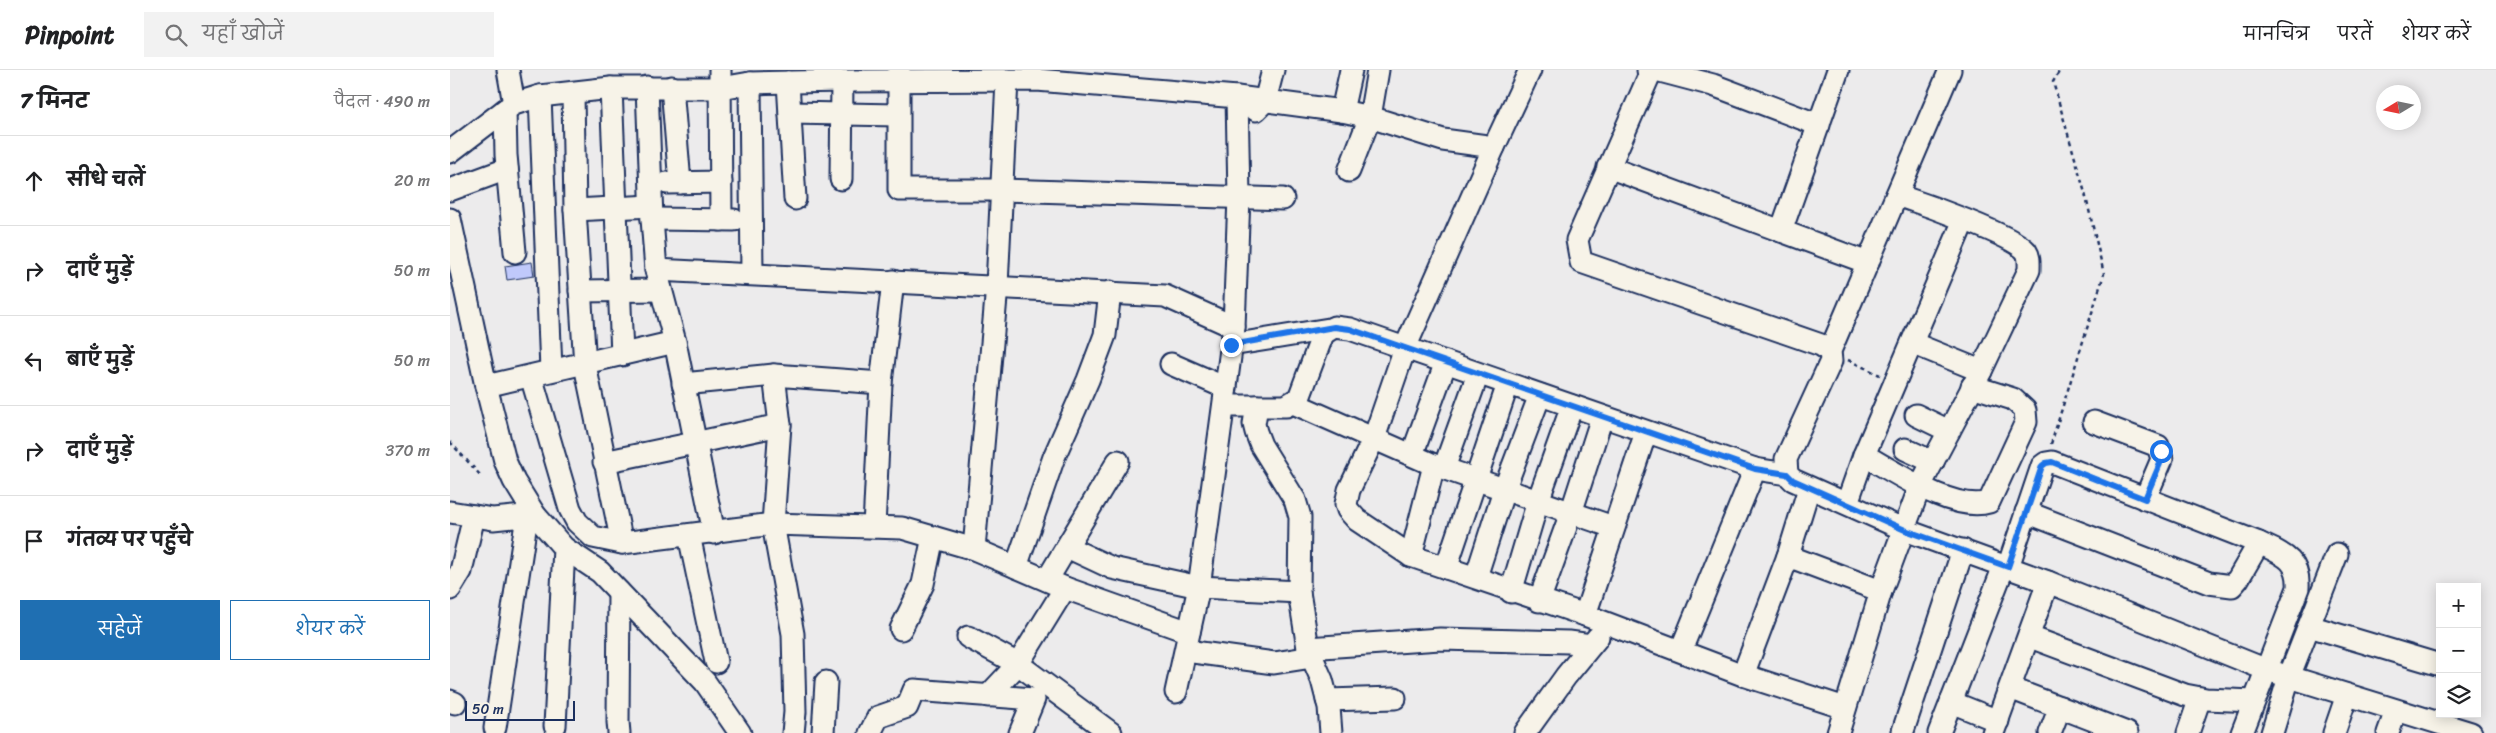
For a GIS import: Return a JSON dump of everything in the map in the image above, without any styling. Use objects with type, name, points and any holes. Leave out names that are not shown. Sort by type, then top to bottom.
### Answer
[{"type":"street","points":[[508,70],[510,107],[507,162],[515,252]]},
{"type":"street","points":[[1238,129],[1265,101],[1273,70]]},
{"type":"street","points":[[1342,112],[1351,70]]},
{"type":"street","points":[[1349,171],[1370,117],[1378,70]]},
{"type":"street","points":[[1648,70],[1649,76],[1578,240],[1581,262],[1821,345],[1830,351]]},
{"type":"street","points":[[1656,70],[1716,78],[1819,125]]},
{"type":"street","points":[[1781,230],[1838,70]]},
{"type":"street","points":[[1787,474],[1786,459],[1831,361],[1830,351],[1950,70]]},
{"type":"street","points":[[1526,71],[1405,348],[1374,438],[1349,490],[1346,504],[1348,510],[1358,520],[1410,556],[1476,577],[1511,592],[1584,615],[1681,650],[1743,675],[1845,708]]},
{"type":"street","points":[[450,152],[510,107],[540,96],[573,94],[618,82],[647,87],[721,79],[747,74],[788,82],[900,75],[1000,77],[1036,75],[1237,97],[1342,112],[1370,117],[1443,140],[1494,147]]},
{"type":"street","points":[[747,74],[752,274]]},
{"type":"street","points":[[900,75],[898,115],[899,190],[1003,190],[1283,199]]},
{"type":"street","points":[[841,179],[841,114],[844,77]]},
{"type":"street","points":[[974,549],[997,286],[1003,190],[1000,77]]},
{"type":"street","points":[[721,79],[721,220]]},
{"type":"street","points":[[618,82],[615,208],[622,355]]},
{"type":"street","points":[[680,82],[680,183]]},
{"type":"street","points":[[788,82],[795,199]]},
{"type":"street","points":[[647,87],[651,212],[656,270],[675,342],[714,533]]},
{"type":"street","points":[[573,94],[576,210],[585,365],[622,543]]},
{"type":"street","points":[[540,96],[551,370]]},
{"type":"street","points":[[1176,692],[1199,587],[1233,336],[1238,197],[1237,97]]},
{"type":"street","points":[[790,113],[898,115]]},
{"type":"street","points":[[450,190],[507,162],[541,155]]},
{"type":"street","points":[[1608,167],[1868,263]]},
{"type":"street","points":[[650,183],[721,182]]},
{"type":"street","points":[[1838,733],[1881,592],[1920,486],[2029,270],[2029,258],[2025,250],[2016,244],[1964,220],[1898,194]]},
{"type":"street","points":[[576,210],[615,208],[721,220],[750,220]]},
{"type":"street","points":[[511,212],[544,211]]},
{"type":"street","points":[[450,219],[486,386],[505,462],[531,516],[564,548],[600,572],[705,682],[740,733]]},
{"type":"street","points":[[1848,503],[1864,455],[1964,220]]},
{"type":"street","points":[[656,270],[1166,296],[1233,336],[1329,329],[1334,327],[1350,329],[1755,469],[1787,474],[1793,480],[1809,488],[1848,503],[1905,530],[2048,582],[2266,670],[2471,733]]},
{"type":"street","points":[[874,527],[881,382],[893,281]]},
{"type":"street","points":[[580,291],[661,290]]},
{"type":"street","points":[[1016,567],[1054,457],[1105,335],[1110,292]]},
{"type":"street","points":[[1171,364],[1225,397],[1257,406],[1286,406],[1299,398],[1322,334],[1329,329]]},
{"type":"street","points":[[486,386],[551,370],[585,365],[675,342]]},
{"type":"street","points":[[1864,455],[1920,486],[1967,504],[1980,505],[1989,502],[1992,498],[2026,422],[2025,410],[2013,399],[1912,343]]},
{"type":"street","points":[[1412,455],[1446,362]]},
{"type":"street","points":[[1410,556],[1439,467],[1478,374]]},
{"type":"street","points":[[683,384],[774,375],[881,382]]},
{"type":"street","points":[[774,375],[780,425],[773,524],[793,634],[795,712],[793,733]]},
{"type":"street","points":[[531,376],[574,515],[593,537],[622,543],[714,533],[773,524],[902,528],[974,549],[1188,641],[1274,663],[1310,652],[1440,640],[1569,642],[1591,645]]},
{"type":"street","points":[[1446,568],[1508,384]]},
{"type":"street","points":[[1476,577],[1504,490],[1540,395]]},
{"type":"street","points":[[1293,403],[1439,467],[1613,527]]},
{"type":"street","points":[[1257,406],[1254,424],[1256,432],[1294,500],[1300,517],[1299,592],[1310,652],[1322,680],[1327,700],[1331,733]]},
{"type":"street","points":[[1511,592],[1538,501],[1572,406]]},
{"type":"street","points":[[1916,415],[1949,431]]},
{"type":"street","points":[[1539,601],[1572,512],[1602,417]]},
{"type":"street","points":[[2094,422],[2158,446],[2162,459],[2145,499]]},
{"type":"street","points":[[604,462],[780,425]]},
{"type":"street","points":[[1584,615],[1646,432]]},
{"type":"street","points":[[1905,449],[1933,462]]},
{"type":"street","points":[[988,696],[1018,664],[1056,584],[1067,547],[1118,461]]},
{"type":"street","points":[[1940,733],[1950,702],[2003,565],[2026,512],[2042,466],[2052,462],[2259,543],[2286,556],[2299,576],[2298,588],[2242,733]]},
{"type":"street","points":[[1681,650],[1755,469]]},
{"type":"street","points":[[1743,675],[1788,556],[1809,488]]},
{"type":"street","points":[[450,512],[494,519],[531,516]]},
{"type":"street","points":[[2026,512],[2209,583],[2223,586],[2232,586],[2238,579],[2259,543]]},
{"type":"street","points":[[450,589],[461,571],[474,516]]},
{"type":"street","points":[[495,728],[531,516]]},
{"type":"street","points":[[690,536],[716,662]]},
{"type":"street","points":[[901,629],[923,584],[933,537]]},
{"type":"street","points":[[1067,547],[1112,568],[1199,587],[1299,592]]},
{"type":"street","points":[[556,726],[564,548]]},
{"type":"street","points":[[1903,732],[1969,552]]},
{"type":"street","points":[[2272,733],[2289,677],[2337,554]]},
{"type":"street","points":[[1788,556],[1881,592]]},
{"type":"street","points":[[1950,702],[1995,727],[2030,637],[2048,582]]},
{"type":"street","points":[[619,592],[619,733]]},
{"type":"street","points":[[1525,733],[1609,624]]},
{"type":"street","points":[[2309,626],[2436,664]]},
{"type":"street","points":[[968,637],[1018,664],[1085,724],[1111,733]]},
{"type":"street","points":[[2030,637],[2185,695],[2200,698],[2254,701]]},
{"type":"street","points":[[823,733],[826,682]]},
{"type":"street","points":[[2010,688],[2127,733]]},
{"type":"street","points":[[870,733],[878,717],[907,707],[914,690],[1034,699],[1020,733]]},
{"type":"street","points":[[2334,733],[2347,695]]},
{"type":"street","points":[[1327,700],[1395,698]]},
{"type":"street","points":[[2188,733],[2200,698]]},
{"type":"street","points":[[2050,733],[2060,707]]},
{"type":"street","points":[[2388,733],[2396,711]]},
{"type":"path","points":[[2046,463],[2104,274],[2085,193],[2053,82],[2060,70]]},
{"type":"path","points":[[1830,351],[1894,382]]},
{"type":"path","points":[[450,442],[482,477]]},
{"type":"building","points":[[532,262],[534,276],[507,280],[505,266]]},
{"type":"route","points":[[1231,345],[1334,327],[1350,329],[1755,469],[1787,474],[1793,480],[1809,488],[1848,503],[1905,530],[2008,567],[2042,466],[2052,462],[2145,499],[2162,459],[2161,451]]}]
